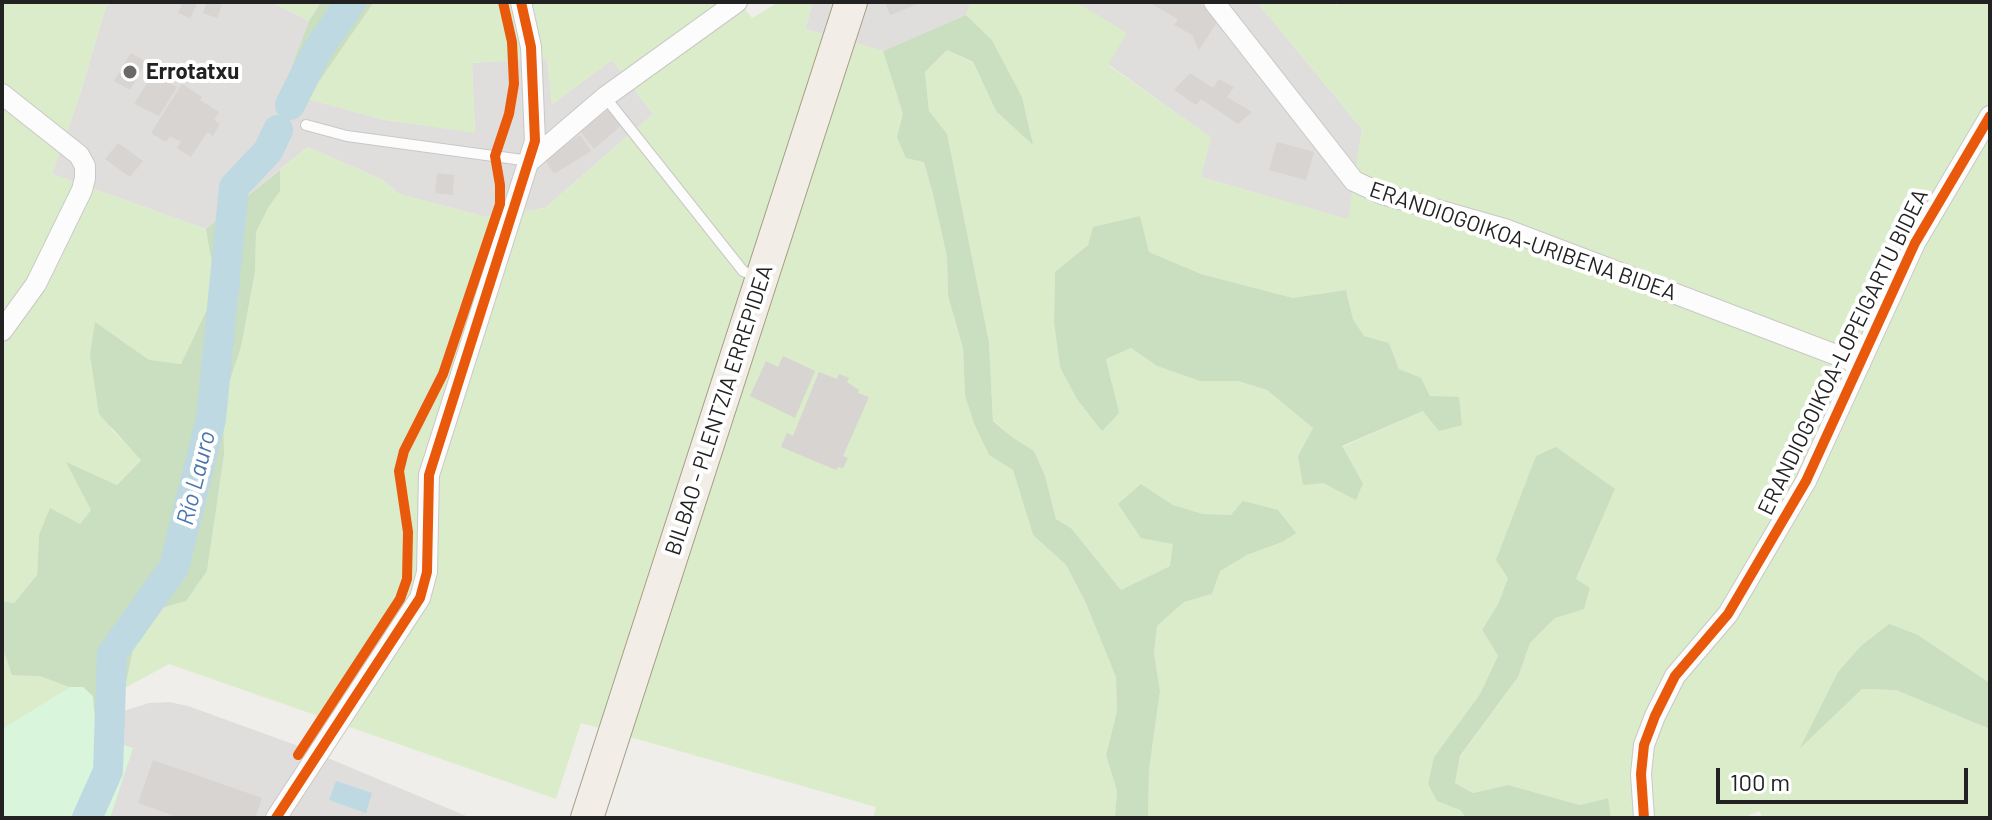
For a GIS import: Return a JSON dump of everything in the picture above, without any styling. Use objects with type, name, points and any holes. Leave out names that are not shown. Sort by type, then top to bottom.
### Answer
[{"type":"main road","name":"BILBAO - PLENTZIA ERREPIDEA","points":[[587,818],[851,2]]},
{"type":"street","points":[[276,818],[420,598],[427,572],[429,475],[535,141],[531,47],[521,2]]},
{"type":"street","points":[[530,161],[605,97],[737,2]]},
{"type":"street","name":"ERANDIOGOIKOA-URIBENA BIDEA","points":[[1214,2],[1354,181],[1382,194],[1505,229],[1860,364]]},
{"type":"street","points":[[2,94],[79,155],[85,166],[82,190],[36,284],[2,331]]},
{"type":"street","name":"ERANDIOGOIKOA-LOPEIGARTU BIDEA","points":[[1644,818],[1641,774],[1644,745],[1655,716],[1675,676],[1728,614],[1806,481],[1915,243],[1990,116]]},
{"type":"lane","points":[[605,97],[743,271],[762,280]]},
{"type":"lane","points":[[306,125],[347,136],[530,161]]},
{"type":"shaded area","points":[[112,2],[272,2],[309,21],[282,92],[385,120],[475,132],[472,63],[547,58],[552,104],[612,60],[653,114],[545,208],[486,217],[399,194],[383,180],[308,147],[206,229],[52,174],[106,6]]},
{"type":"shaded area","points":[[813,2],[971,2],[966,15],[883,51],[805,29]]},
{"type":"shaded area","points":[[1076,2],[1257,2],[1362,129],[1349,220],[1201,177],[1210,137],[1108,64]]},
{"type":"shaded area","points":[[2,640],[114,714],[149,703],[169,702],[188,706],[304,748],[471,818],[2,818]]},
{"type":"green space","points":[[2,2],[112,2],[106,6],[52,174],[206,229],[212,265],[208,307],[181,364],[149,361],[120,339],[111,429],[141,459],[117,485],[68,463],[91,510],[80,524],[51,509],[39,535],[37,575],[14,603],[2,601]]},
{"type":"green space","points":[[272,2],[321,2],[309,21]]},
{"type":"green space","points":[[321,2],[374,2],[307,99],[282,92],[309,21]]},
{"type":"green space","points":[[374,2],[739,2],[752,18],[779,2],[813,2],[805,29],[883,51],[933,194],[947,257],[948,296],[963,348],[965,395],[989,455],[1013,470],[1033,535],[1066,565],[1085,601],[1116,677],[1117,711],[1106,755],[1117,791],[1115,818],[873,818],[876,807],[581,723],[556,799],[169,664],[125,688],[137,631],[162,608],[186,601],[207,571],[224,455],[223,401],[241,347],[255,272],[256,232],[280,191],[280,170],[308,147],[383,180],[399,194],[486,217],[545,208],[653,114],[612,60],[552,104],[547,59],[472,63],[475,133],[385,120],[307,99]]},
{"type":"green space","points":[[971,2],[1076,2],[1127,33],[1108,65],[1211,137],[1201,177],[1348,219],[1362,129],[1257,2],[1328,2],[1337,5],[1341,2],[1990,2],[1990,683],[1918,635],[1801,745],[1862,689],[1896,690],[1990,729],[1990,818],[1763,818],[1759,811],[1743,818],[1611,818],[1607,798],[1580,805],[1508,785],[1473,793],[1455,783],[1460,757],[1518,677],[1530,643],[1555,618],[1584,608],[1590,588],[1576,580],[1615,489],[1508,578],[1498,604],[1482,630],[1498,656],[1480,694],[1434,757],[1428,784],[1437,800],[1460,810],[1466,818],[1148,818],[1149,770],[1160,691],[1154,653],[1157,626],[1184,602],[1212,594],[1219,571],[1247,555],[1282,542],[1231,515],[1203,514],[1173,505],[1141,484],[1174,544],[1170,566],[1121,590],[1071,528],[1056,519],[1045,476],[1034,451],[993,420],[989,342],[947,135],[929,111],[925,72],[947,50],[973,63],[996,111],[1032,143],[1022,97],[992,40],[966,15]],"holes":[[[1140,216],[1149,252],[1201,274],[1293,298],[1346,290],[1353,319],[1364,336],[1389,343],[1399,369],[1420,378],[1430,396],[1423,411],[1342,447],[1363,482],[1356,499],[1323,483],[1298,456],[1313,428],[1267,390],[1238,381],[1200,381],[1157,366],[1131,348],[1106,359],[1112,382],[1060,367],[1054,323],[1055,272],[1123,221]]]},
{"type":"green space","points":[[966,15],[992,40],[1022,97],[1033,145],[996,111],[973,62],[947,50],[925,72],[929,111],[947,134],[989,342],[993,421],[1034,451],[1045,476],[1056,519],[1071,528],[1121,590],[1170,566],[1173,544],[1141,538],[1118,504],[1141,484],[1173,505],[1203,514],[1231,515],[1243,501],[1278,510],[1296,533],[1220,571],[1212,594],[1184,602],[1157,626],[1154,653],[1160,691],[1149,770],[1148,818],[1115,818],[1117,791],[1106,755],[1117,711],[1116,677],[1085,601],[1066,565],[1033,535],[1013,470],[989,455],[974,423],[965,395],[963,348],[948,296],[947,257],[933,194],[924,162],[906,158],[897,137],[903,114],[883,51]]},
{"type":"green space","points":[[280,170],[280,191],[256,232],[255,272],[241,347],[223,401],[224,455],[207,571],[186,601],[162,608],[137,631],[125,688],[106,699],[96,736],[95,712],[83,687],[70,687],[40,676],[12,675],[2,645],[2,601],[14,603],[37,575],[39,535],[50,508],[80,524],[91,510],[66,462],[117,485],[141,460],[99,414],[90,355],[95,322],[149,360],[181,364],[208,307],[212,265],[206,229]]},
{"type":"green space","points":[[1140,216],[1149,252],[1201,274],[1293,298],[1346,290],[1353,319],[1364,336],[1389,343],[1399,369],[1421,378],[1430,396],[1459,397],[1462,425],[1439,431],[1423,411],[1342,446],[1363,483],[1356,500],[1323,483],[1303,485],[1298,456],[1313,428],[1267,390],[1238,381],[1200,381],[1157,366],[1131,348],[1106,359],[1119,413],[1102,431],[1077,399],[1060,367],[1054,323],[1055,272],[1088,245],[1093,227]]},
{"type":"green space","points":[[1556,447],[1615,489],[1576,579],[1590,588],[1584,609],[1555,618],[1530,643],[1518,677],[1460,756],[1455,783],[1473,793],[1508,785],[1580,805],[1608,798],[1611,818],[1466,818],[1460,810],[1437,801],[1428,784],[1434,757],[1480,694],[1498,656],[1482,630],[1498,604],[1508,578],[1496,560],[1536,456]]},
{"type":"green space","points":[[1889,624],[1918,635],[1990,683],[1990,729],[1896,690],[1862,689],[1800,748],[1838,672],[1861,646]]},
{"type":"green space","points":[[2,645],[12,675],[40,676],[70,687],[2,729]]},
{"type":"green space","points":[[70,687],[83,687],[93,696],[96,736],[133,748],[110,818],[2,818],[2,729]]},
{"type":"water","points":[[336,781],[372,793],[366,813],[329,800]]},
{"type":"building","points":[[183,2],[198,2],[190,18],[178,13]]},
{"type":"building","points":[[207,2],[222,5],[217,18],[203,13]]},
{"type":"building","points":[[885,2],[923,2],[890,15]]},
{"type":"building","points":[[1148,2],[1198,2],[1219,19],[1199,50],[1192,35],[1174,25],[1178,19]]},
{"type":"building","name":"Errotatxu","points":[[131,53],[146,62],[130,90],[114,81]]},
{"type":"building","points":[[1190,73],[1213,88],[1219,79],[1234,87],[1227,97],[1252,112],[1238,124],[1201,99],[1196,105],[1174,90]]},
{"type":"building","points":[[153,74],[177,87],[159,116],[134,104]]},
{"type":"building","points":[[182,84],[219,112],[214,120],[220,124],[213,136],[207,132],[191,157],[177,148],[181,142],[170,136],[166,142],[151,133]]},
{"type":"building","points":[[608,110],[621,126],[594,149],[580,131]]},
{"type":"building","points":[[580,135],[591,151],[554,174],[545,160]]},
{"type":"building","points":[[1277,142],[1314,152],[1306,180],[1269,170]]},
{"type":"building","points":[[118,143],[143,161],[130,177],[105,159]]},
{"type":"building","points":[[437,173],[454,175],[453,195],[435,193]]},
{"type":"building","points":[[783,356],[815,371],[795,418],[750,396],[766,361],[778,367]]},
{"type":"building","points":[[819,372],[837,379],[839,374],[849,378],[847,382],[859,390],[858,393],[869,397],[843,456],[848,458],[843,468],[836,470],[781,447],[787,433],[793,436]]},
{"type":"building","points":[[153,760],[262,798],[255,818],[180,818],[138,803]]},
{"type":"waterway","name":"Río Lauro","points":[[290,105],[317,51],[351,2]]},
{"type":"waterway","name":"Río Lauro","points":[[87,818],[108,771],[112,654],[174,567],[211,419],[234,187],[268,151],[278,130]]},
{"type":"cycle path","points":[[298,755],[400,599],[407,579],[408,532],[399,471],[404,451],[443,374],[500,204],[495,156],[509,114],[514,84],[512,42],[503,2]]},
{"type":"cycle path","points":[[276,818],[420,598],[427,572],[429,475],[535,141],[531,47],[521,2]]},
{"type":"cycle path","points":[[1644,818],[1641,774],[1644,745],[1655,716],[1675,676],[1728,614],[1806,481],[1915,243],[1990,116]]},
{"type":"place","name":"Errotatxu","points":[[130,72]]}]
